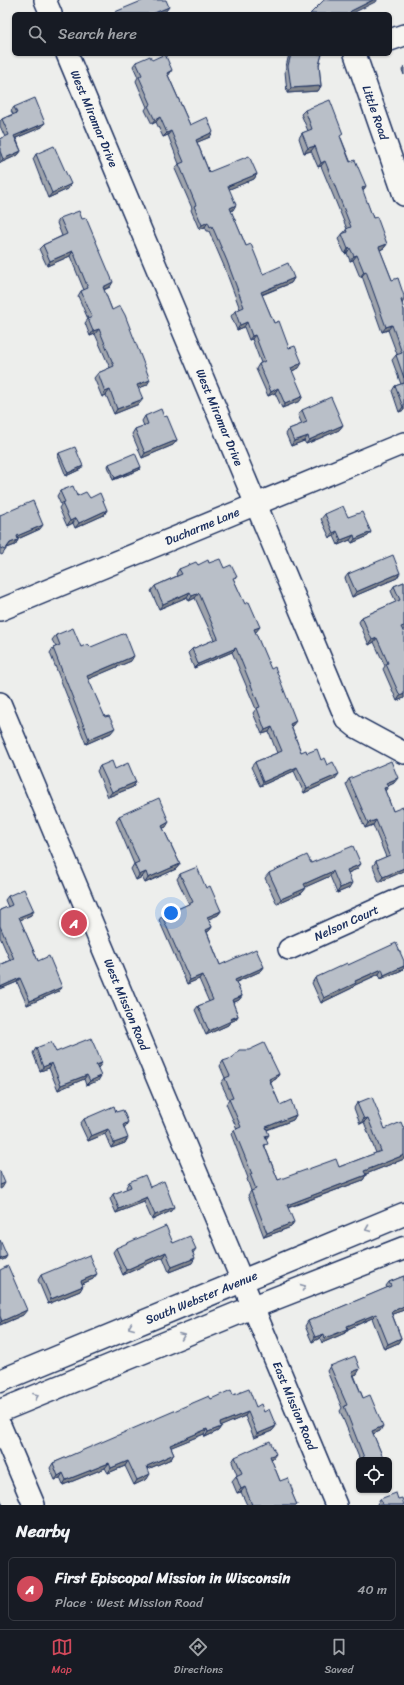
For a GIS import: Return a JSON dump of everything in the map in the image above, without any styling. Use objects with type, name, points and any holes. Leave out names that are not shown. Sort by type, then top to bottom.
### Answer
[{"type":"main road","name":"South Webster Avenue","points":[[0,1381],[404,1214]]},
{"type":"main road","points":[[0,1411],[253,1307],[404,1248]]},
{"type":"street","points":[[45,0],[49,12]]},
{"type":"street","points":[[392,39],[404,35]]},
{"type":"street","name":"West Miramar Drive","points":[[68,56],[346,719],[356,727],[404,753]]},
{"type":"street","name":"Little Road","points":[[356,56],[404,194]]},
{"type":"street","name":"Ducharme Lane","points":[[0,610],[404,443]]},
{"type":"street","name":"West Mission Road","points":[[0,703],[253,1307]]},
{"type":"street","name":"Nelson Court","points":[[289,949],[404,897]]},
{"type":"street","name":"East Mission Road","points":[[253,1307],[336,1505]]},
{"type":"street","points":[[0,1425],[34,1505]]},
{"type":"building","points":[[144,0],[166,0],[169,7],[157,12],[115,12]]},
{"type":"building","points":[[324,0],[373,0],[350,12],[312,12]]},
{"type":"building","points":[[150,56],[152,60],[161,56],[166,56],[172,70],[167,73],[190,125],[207,117],[213,132],[196,140],[209,172],[249,156],[257,174],[228,186],[236,205],[230,208],[246,246],[251,244],[263,274],[288,263],[294,278],[261,292],[274,323],[279,321],[289,348],[295,346],[302,363],[291,368],[303,396],[285,404],[278,388],[271,392],[259,364],[265,361],[255,335],[252,336],[247,322],[240,325],[235,311],[244,307],[212,226],[210,227],[208,222],[202,225],[194,206],[196,205],[179,164],[184,162],[171,131],[167,133],[160,117],[155,120],[148,106],[151,104],[139,77],[142,75],[136,62]]},
{"type":"building","points":[[290,56],[321,56],[319,65],[321,86],[291,88],[288,66]]},
{"type":"building","points":[[35,98],[45,123],[14,136],[21,151],[3,159],[0,151],[0,139],[9,135],[2,119],[17,113],[14,107]]},
{"type":"building","points":[[330,100],[343,134],[340,136],[350,162],[355,160],[366,186],[362,188],[373,218],[377,217],[387,244],[379,247],[392,280],[398,278],[404,296],[404,299],[401,300],[404,310],[404,378],[396,355],[402,353],[392,325],[386,327],[366,271],[364,272],[357,255],[354,256],[350,248],[348,249],[342,234],[347,232],[346,229],[351,227],[325,161],[321,163],[315,146],[308,148],[302,133],[312,129],[305,110]]},
{"type":"building","points":[[54,146],[71,184],[52,193],[36,154]]},
{"type":"building","points":[[79,211],[82,219],[86,218],[113,282],[103,287],[112,310],[120,306],[125,315],[150,380],[137,385],[143,399],[117,409],[110,390],[105,392],[98,373],[114,366],[99,329],[93,331],[88,319],[92,317],[81,291],[88,288],[73,251],[50,261],[43,245],[67,234],[60,218]]},
{"type":"building","points":[[404,383],[404,407],[403,407],[395,386]]},
{"type":"building","points":[[331,397],[343,425],[309,440],[308,436],[294,441],[289,429],[307,422],[302,410]]},
{"type":"building","points":[[161,409],[164,417],[167,416],[177,440],[145,453],[135,429],[148,424],[145,416]]},
{"type":"building","points":[[75,447],[83,466],[68,473],[59,453]]},
{"type":"building","points":[[135,453],[141,467],[115,478],[109,464]]},
{"type":"building","points":[[73,486],[77,496],[86,492],[90,498],[100,493],[107,510],[79,523],[76,518],[70,521],[62,503],[65,502],[60,491]]},
{"type":"building","points":[[33,501],[43,525],[17,536],[18,540],[10,543],[5,550],[0,548],[0,515]]},
{"type":"building","points":[[343,506],[348,517],[362,512],[371,532],[355,539],[354,535],[341,540],[337,531],[333,533],[325,514]]},
{"type":"building","points":[[393,555],[400,573],[356,592],[348,574]]},
{"type":"building","points":[[220,559],[224,568],[231,565],[237,577],[233,578],[245,604],[249,602],[260,627],[254,629],[271,669],[275,667],[296,721],[290,724],[301,752],[306,750],[307,753],[317,749],[321,760],[324,758],[327,765],[333,762],[339,774],[307,788],[297,767],[263,782],[255,762],[282,751],[272,727],[265,730],[257,708],[260,707],[236,648],[198,664],[192,649],[218,638],[199,593],[192,596],[190,592],[163,604],[155,586],[182,574],[179,569],[196,562],[198,565],[208,560],[209,563]]},
{"type":"building","points":[[404,582],[404,626],[401,627],[404,633],[404,694],[400,696],[386,664],[388,663],[377,638],[372,640],[362,617],[400,600],[394,586]]},
{"type":"building","points":[[73,628],[81,647],[88,644],[91,647],[125,633],[134,656],[87,676],[105,717],[109,716],[115,728],[89,739],[53,648],[60,645],[56,635]]},
{"type":"building","points":[[112,761],[115,769],[128,763],[136,782],[112,792],[100,766]]},
{"type":"building","points":[[391,761],[398,778],[386,783],[388,787],[384,788],[393,811],[403,807],[404,810],[404,868],[383,877],[376,861],[390,855],[376,820],[368,823],[349,779]]},
{"type":"building","points":[[159,798],[169,822],[162,826],[180,864],[148,878],[146,872],[139,875],[134,864],[139,862],[119,816]]},
{"type":"building","points":[[353,846],[361,864],[347,870],[352,883],[340,888],[333,871],[304,884],[306,888],[281,899],[269,873],[307,855],[311,863]]},
{"type":"building","points":[[197,867],[206,888],[210,886],[221,911],[207,917],[212,927],[206,930],[220,965],[256,949],[264,967],[235,980],[242,996],[232,1000],[238,1016],[230,1019],[231,1021],[209,1031],[198,1006],[213,1000],[202,975],[190,980],[162,916],[193,902],[180,874]]},
{"type":"building","points":[[24,889],[34,911],[19,917],[38,961],[49,956],[62,987],[30,1001],[20,978],[0,987],[0,965],[14,959],[0,926],[0,910],[12,905],[8,896]]},
{"type":"building","points":[[396,943],[404,961],[404,966],[384,975],[382,969],[355,981],[356,983],[324,998],[315,978]]},
{"type":"building","points":[[91,1038],[102,1063],[96,1065],[101,1076],[90,1081],[87,1075],[61,1085],[52,1063],[43,1067],[36,1048],[51,1042],[56,1052]]},
{"type":"building","points":[[264,1043],[279,1074],[269,1079],[280,1105],[291,1100],[296,1115],[266,1127],[269,1135],[265,1136],[268,1144],[264,1145],[278,1180],[336,1159],[339,1167],[381,1151],[368,1118],[364,1119],[357,1103],[372,1097],[385,1129],[401,1122],[404,1127],[404,1155],[364,1171],[366,1175],[287,1205],[294,1222],[267,1233],[251,1191],[256,1189],[250,1174],[252,1174],[234,1130],[241,1127],[229,1099],[233,1098],[225,1078],[230,1076],[223,1061],[232,1058],[239,1050],[249,1050]]},
{"type":"building","points":[[114,1106],[116,1112],[123,1110],[128,1122],[123,1125],[128,1138],[114,1143],[108,1129],[91,1136],[84,1119]]},
{"type":"building","points":[[0,1171],[5,1183],[0,1185]]},
{"type":"building","points":[[145,1175],[150,1187],[164,1181],[174,1207],[155,1215],[147,1197],[119,1209],[113,1194],[131,1187],[129,1182]]},
{"type":"building","points":[[166,1226],[173,1243],[190,1236],[196,1249],[192,1251],[195,1258],[172,1267],[166,1252],[126,1270],[116,1248]]},
{"type":"building","points":[[0,1240],[7,1256],[0,1259]]},
{"type":"building","points":[[89,1255],[97,1274],[81,1281],[83,1286],[51,1299],[41,1275]]},
{"type":"building","points":[[8,1266],[27,1310],[2,1321],[0,1316],[0,1270]]},
{"type":"building","points":[[404,1276],[404,1306],[391,1312],[401,1338],[388,1344],[376,1314],[347,1326],[348,1329],[325,1338],[324,1334],[315,1337],[308,1321],[391,1286],[389,1282]]},
{"type":"building","points":[[355,1356],[360,1369],[352,1372],[363,1398],[370,1395],[383,1426],[372,1431],[383,1457],[364,1457],[344,1406],[347,1405],[330,1366]]},
{"type":"building","points":[[249,1389],[256,1407],[261,1404],[264,1412],[269,1409],[276,1426],[257,1434],[248,1412],[220,1423],[221,1427],[208,1432],[207,1429],[170,1445],[174,1454],[147,1466],[150,1474],[137,1480],[128,1461],[111,1468],[109,1463],[66,1480],[63,1473],[58,1476],[53,1463],[209,1396],[211,1399],[231,1390],[233,1395]]},
{"type":"building","points":[[270,1441],[276,1454],[270,1456],[280,1481],[288,1478],[297,1505],[252,1505],[245,1487],[241,1489],[236,1476],[242,1473],[235,1457]]},
{"type":"building","points":[[396,1493],[398,1499],[402,1498],[404,1505],[383,1505],[380,1499]]},
{"type":"building","points":[[0,1498],[3,1505],[0,1505]]},
{"type":"place","name":"First Episcopal Mission in Wisconsin","points":[[74,923]]}]
